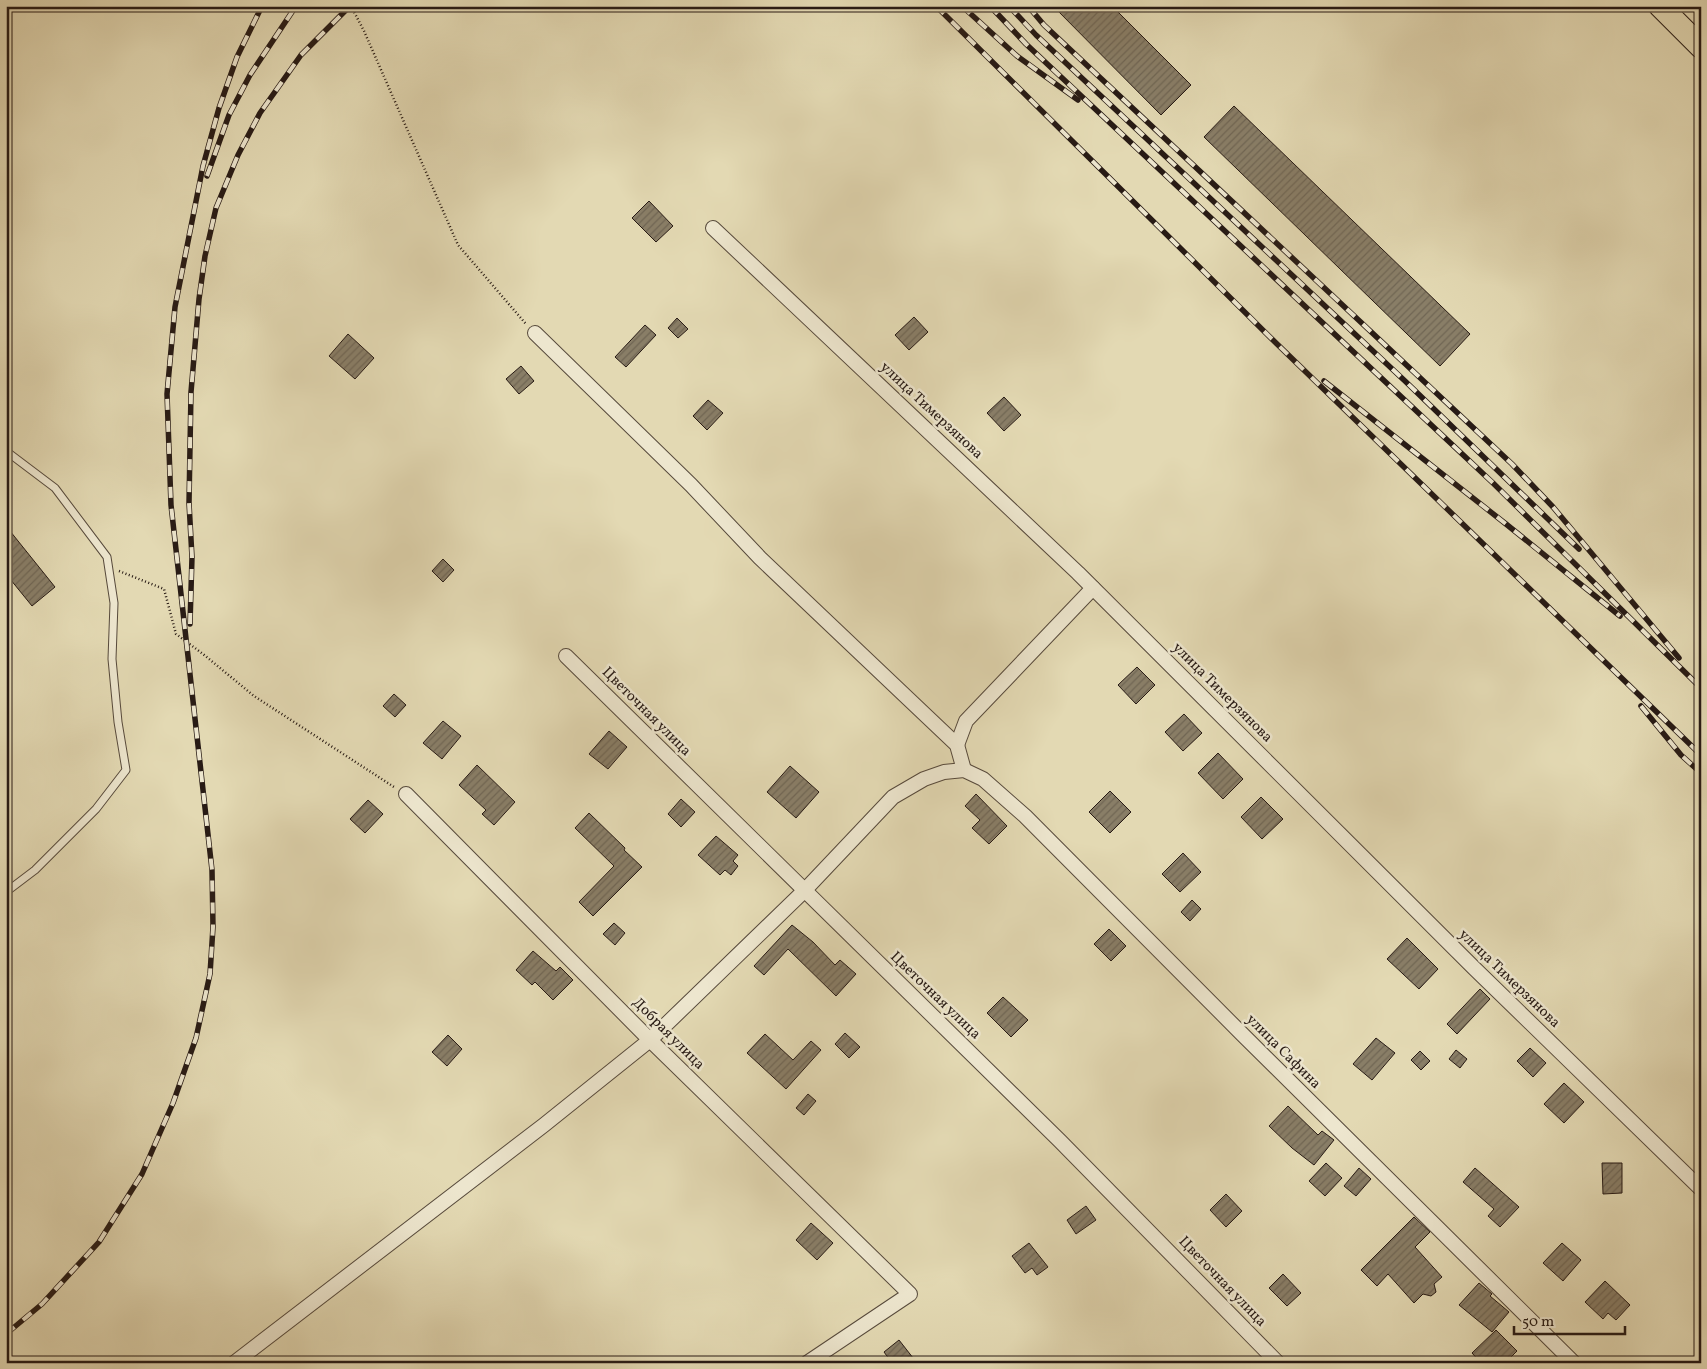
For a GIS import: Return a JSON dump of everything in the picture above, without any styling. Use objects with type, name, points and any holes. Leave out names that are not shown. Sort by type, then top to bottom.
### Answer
[{"type":"main road","points":[[1660,6],[1701,46]]},
{"type":"street","name":"улица Тимерзянова","points":[[713,228],[1093,588],[1467,961],[1701,1188]]},
{"type":"street","points":[[234,1363],[544,1125],[650,1040],[804,891],[893,797],[924,779],[944,772],[964,770],[957,745],[760,558],[691,485],[535,334]]},
{"type":"street","points":[[957,745],[966,721],[1093,588]]},
{"type":"street","name":"Цветочная улица","points":[[566,656],[1060,1141],[1278,1363]]},
{"type":"street","name":"улица Сафина","points":[[964,770],[983,779],[1025,816],[1574,1363]]},
{"type":"street","name":"Добрая улица","points":[[406,794],[650,1040],[910,1294],[807,1363]]},
{"type":"lane","points":[[6,451],[55,488],[107,557],[114,603],[112,659],[118,722],[126,770],[96,809],[36,870],[6,892]]},
{"type":"path","points":[[351,6],[364,31],[458,245],[535,334]]},
{"type":"path","points":[[108,567],[164,589],[176,634],[254,696],[406,794]]},
{"type":"building","points":[[1053,6],[1112,6],[1191,85],[1161,115]]},
{"type":"building","points":[[1234,106],[1470,334],[1440,366],[1204,137]]},
{"type":"building","points":[[649,201],[673,226],[656,242],[632,218]]},
{"type":"building","points":[[914,317],[928,332],[909,350],[895,335]]},
{"type":"building","points":[[677,318],[688,329],[678,338],[668,328]]},
{"type":"building","points":[[645,325],[656,335],[626,367],[615,357]]},
{"type":"building","points":[[348,334],[374,358],[355,379],[329,356]]},
{"type":"building","points":[[521,366],[534,381],[519,394],[506,379]]},
{"type":"building","points":[[1004,397],[1021,415],[1004,431],[987,413]]},
{"type":"building","points":[[708,400],[723,413],[707,430],[693,416]]},
{"type":"building","points":[[6,526],[55,587],[32,606],[6,574]]},
{"type":"building","points":[[443,559],[454,570],[443,582],[432,571]]},
{"type":"building","points":[[1137,667],[1155,685],[1136,704],[1118,685]]},
{"type":"building","points":[[394,694],[406,705],[395,717],[383,706]]},
{"type":"building","points":[[1184,714],[1202,733],[1183,751],[1165,732]]},
{"type":"building","points":[[443,721],[461,736],[442,759],[423,743]]},
{"type":"building","points":[[609,731],[627,747],[608,769],[589,754]]},
{"type":"building","points":[[1218,753],[1243,779],[1223,799],[1198,773]]},
{"type":"building","points":[[477,765],[515,802],[494,825],[482,814],[486,810],[459,785]]},
{"type":"building","points":[[790,766],[819,792],[796,818],[767,792]]},
{"type":"building","points":[[1110,791],[1131,812],[1110,833],[1089,812]]},
{"type":"building","points":[[976,794],[1007,826],[989,844],[972,828],[980,820],[965,806]]},
{"type":"building","points":[[1261,797],[1283,819],[1262,839],[1241,817]]},
{"type":"building","points":[[681,799],[695,812],[681,827],[668,814]]},
{"type":"building","points":[[368,800],[383,814],[365,833],[350,819]]},
{"type":"building","points":[[589,813],[642,867],[593,916],[579,902],[614,866],[575,828]]},
{"type":"building","points":[[716,836],[738,855],[733,861],[738,866],[731,875],[725,870],[720,875],[698,855]]},
{"type":"building","points":[[1183,853],[1201,872],[1180,892],[1162,874]]},
{"type":"building","points":[[1192,900],[1201,909],[1190,921],[1181,912]]},
{"type":"building","points":[[614,923],[625,933],[615,945],[603,934]]},
{"type":"building","points":[[792,925],[813,942],[835,965],[840,960],[856,974],[836,996],[788,949],[764,975],[754,966]]},
{"type":"building","points":[[1109,929],[1126,946],[1111,961],[1094,944]]},
{"type":"building","points":[[1407,938],[1438,969],[1419,989],[1387,959]]},
{"type":"building","points":[[533,951],[556,971],[560,967],[573,980],[553,1000],[535,982],[532,985],[516,970]]},
{"type":"building","points":[[1480,989],[1490,999],[1457,1034],[1447,1024]]},
{"type":"building","points":[[1003,997],[1028,1020],[1011,1037],[987,1013]]},
{"type":"building","points":[[845,1033],[860,1047],[849,1058],[835,1044]]},
{"type":"building","points":[[765,1034],[793,1060],[811,1041],[821,1050],[786,1089],[747,1053]]},
{"type":"building","points":[[448,1035],[462,1049],[447,1066],[432,1052]]},
{"type":"building","points":[[1376,1038],[1395,1053],[1372,1080],[1353,1064]]},
{"type":"building","points":[[1530,1048],[1546,1063],[1533,1077],[1517,1061]]},
{"type":"building","points":[[1456,1050],[1467,1059],[1460,1068],[1449,1059]]},
{"type":"building","points":[[1420,1051],[1430,1061],[1421,1070],[1411,1060]]},
{"type":"building","points":[[1564,1083],[1584,1102],[1564,1123],[1544,1104]]},
{"type":"building","points":[[808,1094],[816,1101],[804,1115],[796,1108]]},
{"type":"building","points":[[1288,1106],[1318,1135],[1322,1131],[1334,1140],[1314,1165],[1292,1148],[1269,1126]]},
{"type":"building","points":[[1326,1163],[1342,1178],[1325,1196],[1309,1181]]},
{"type":"building","points":[[1602,1163],[1622,1163],[1622,1193],[1603,1194]]},
{"type":"building","points":[[1359,1168],[1371,1179],[1356,1196],[1344,1186]]},
{"type":"building","points":[[1475,1168],[1519,1207],[1500,1227],[1488,1216],[1494,1209],[1463,1182]]},
{"type":"building","points":[[1226,1194],[1242,1211],[1226,1227],[1210,1210]]},
{"type":"building","points":[[1086,1206],[1096,1220],[1076,1234],[1067,1220]]},
{"type":"building","points":[[1414,1217],[1430,1232],[1415,1247],[1442,1277],[1434,1284],[1436,1292],[1431,1296],[1423,1294],[1414,1303],[1388,1274],[1377,1286],[1361,1270]]},
{"type":"building","points":[[811,1223],[833,1243],[817,1260],[796,1240]]},
{"type":"building","points":[[1029,1243],[1048,1267],[1037,1275],[1032,1268],[1025,1273],[1012,1256]]},
{"type":"building","points":[[1562,1243],[1581,1260],[1563,1281],[1543,1263]]},
{"type":"building","points":[[1283,1274],[1301,1293],[1287,1306],[1269,1288]]},
{"type":"building","points":[[1605,1281],[1630,1305],[1616,1320],[1608,1313],[1603,1319],[1585,1302]]},
{"type":"building","points":[[1479,1283],[1492,1294],[1490,1296],[1509,1312],[1492,1332],[1459,1305]]},
{"type":"building","points":[[1496,1330],[1517,1351],[1505,1363],[1481,1363],[1472,1353]]},
{"type":"building","points":[[899,1340],[917,1363],[892,1363],[884,1352]]},
{"type":"railway","points":[[6,1334],[42,1304],[99,1242],[142,1174],[173,1103],[196,1038],[210,974],[213,927],[212,870],[171,505],[167,394],[175,307],[203,166],[219,108],[237,57],[262,6]]},
{"type":"railway","points":[[207,176],[229,115],[250,75],[296,6]]},
{"type":"railway","points":[[190,624],[192,557],[189,503],[191,392],[199,299],[205,256],[216,208],[238,155],[260,113],[301,55],[350,6]]},
{"type":"railway","points":[[936,6],[1276,343],[1701,755]]},
{"type":"railway","points":[[962,6],[1017,56],[1078,100]]},
{"type":"railway","points":[[990,6],[1026,44],[1493,483],[1701,688]]},
{"type":"railway","points":[[1009,6],[1036,35],[1405,381],[1579,549]]},
{"type":"railway","points":[[1028,6],[1044,25],[1512,464],[1553,507],[1679,658]]},
{"type":"railway","points":[[1324,381],[1620,616]]},
{"type":"railway","points":[[1641,706],[1681,755],[1701,773]]}]
